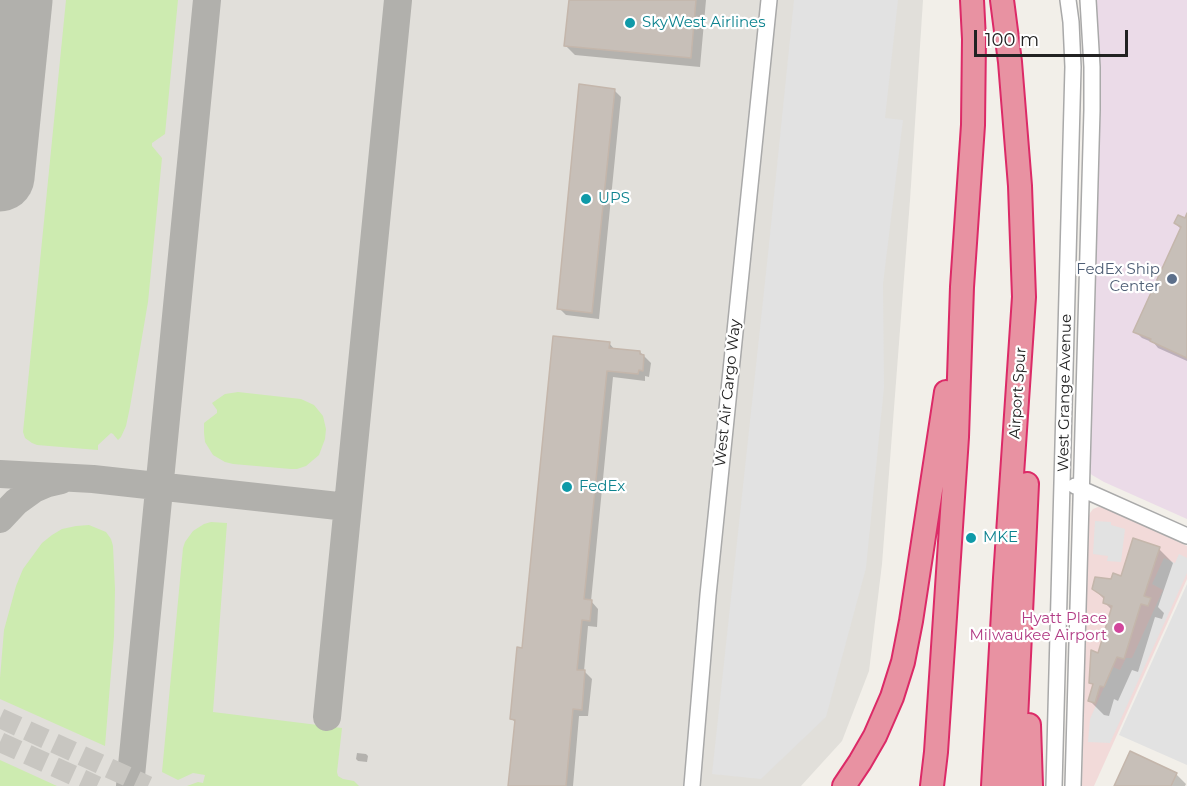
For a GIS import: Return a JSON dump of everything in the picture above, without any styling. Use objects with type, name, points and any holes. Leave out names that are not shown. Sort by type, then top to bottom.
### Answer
[{"type":"highway","points":[[932,786],[957,437],[962,287],[973,125],[972,0]]},
{"type":"highway","name":"Airport Spur","points":[[993,786],[1024,297],[1019,175],[1010,62],[1002,0]]},
{"type":"highway","points":[[844,786],[875,736],[892,697],[903,662],[916,591],[962,287]]},
{"type":"highway","points":[[1014,786],[1029,414],[1024,297]]},
{"type":"highway","points":[[1023,585],[1027,624],[1031,786]]},
{"type":"street","name":"West Air Cargo Way","points":[[692,786],[709,581],[769,0]]},
{"type":"street","name":"West Grange Avenue","points":[[1054,786],[1073,67],[1068,0]]},
{"type":"street","name":"West Grange Avenue","points":[[1073,786],[1092,110],[1088,0]]},
{"type":"street","points":[[1072,110],[1092,110]]},
{"type":"street","points":[[1065,407],[1084,408]]},
{"type":"street","points":[[1063,481],[1187,536]]},
{"type":"shaded area","points":[[0,0],[923,0],[882,564],[869,671],[842,741],[801,786],[0,786]]},
{"type":"shaded area","points":[[794,0],[898,0],[885,118],[903,120],[883,284],[884,387],[866,568],[826,717],[761,779],[712,774]]},
{"type":"shaded area","points":[[1096,0],[1187,0],[1187,519],[1104,482],[1087,470],[1100,74]]},
{"type":"shaded area","points":[[1106,508],[1187,546],[1187,579],[1094,786],[1082,786],[1088,519],[1093,509]]},
{"type":"shaded area","points":[[1095,521],[1111,522],[1111,525],[1125,529],[1121,562],[1107,561],[1108,556],[1093,554]]},
{"type":"shaded area","points":[[1179,554],[1187,558],[1187,573],[1110,743],[1088,742],[1090,719],[1113,667],[1120,670],[1126,658],[1132,658],[1163,590],[1152,584],[1164,558],[1175,563]]},
{"type":"shaded area","points":[[1187,584],[1187,765],[1119,735]]},
{"type":"green space","points":[[66,0],[178,0],[165,134],[152,143],[162,158],[148,302],[130,407],[121,437],[118,440],[111,433],[98,445],[98,450],[37,445],[25,438],[23,432]]},
{"type":"green space","points":[[238,392],[301,399],[314,405],[323,416],[326,429],[319,455],[306,466],[291,469],[233,464],[213,455],[205,442],[204,423],[217,413],[212,403],[225,394]]},
{"type":"green space","points":[[211,522],[227,523],[213,712],[342,728],[338,776],[354,781],[359,786],[187,786],[198,782],[203,783],[205,775],[193,773],[178,780],[162,772],[183,548],[193,531]]},
{"type":"green space","points":[[89,525],[106,532],[113,546],[114,636],[105,746],[0,699],[4,630],[23,569],[42,543],[52,535],[62,529]]},
{"type":"green space","points":[[0,760],[57,786],[0,786]]},
{"type":"building","name":"SkyWest Airlines","points":[[569,0],[696,0],[691,58],[564,46]]},
{"type":"building","name":"UPS","points":[[579,84],[615,89],[592,313],[557,309]]},
{"type":"building","name":"FedEx Ship Center","points":[[1187,213],[1187,358],[1133,332],[1181,227],[1174,223],[1178,215],[1185,218]]},
{"type":"building","name":"FedEx","points":[[553,336],[610,342],[609,348],[640,351],[640,354],[644,355],[643,371],[639,370],[638,374],[607,371],[584,599],[592,600],[590,621],[582,620],[577,670],[585,670],[582,710],[573,709],[566,786],[508,786],[515,720],[510,719],[517,647],[522,648]]},
{"type":"building","name":"Hyatt Place Milwaukee Airport","points":[[1133,538],[1160,547],[1144,596],[1151,598],[1148,606],[1141,604],[1124,659],[1117,657],[1104,687],[1100,686],[1095,703],[1088,701],[1093,684],[1089,683],[1091,650],[1098,653],[1112,606],[1103,603],[1104,597],[1092,589],[1095,577],[1111,579],[1113,573],[1121,576]]},
{"type":"building","points":[[1130,751],[1177,773],[1171,786],[1114,786]]},
{"type":"taxiway","points":[[130,786],[207,0]]},
{"type":"taxiway","points":[[327,717],[398,0]]},
{"type":"taxiway","points":[[0,474],[93,479],[347,507]]},
{"type":"taxiway","points":[[0,519],[16,502],[34,489],[61,480]]},
{"type":"runway","points":[[0,177],[18,0]]},
{"type":"tunnel","points":[[0,718],[148,786]]},
{"type":"tunnel","points":[[0,742],[97,786]]},
{"type":"place","name":"SkyWest Airlines","points":[[630,23]]},
{"type":"place","name":"UPS","points":[[586,199]]},
{"type":"place","name":"FedEx Ship Center","points":[[1172,279]]},
{"type":"place","name":"FedEx","points":[[567,487]]},
{"type":"place","name":"MKE","points":[[971,538]]},
{"type":"place","name":"Hyatt Place Milwaukee Airport","points":[[1119,628]]}]
